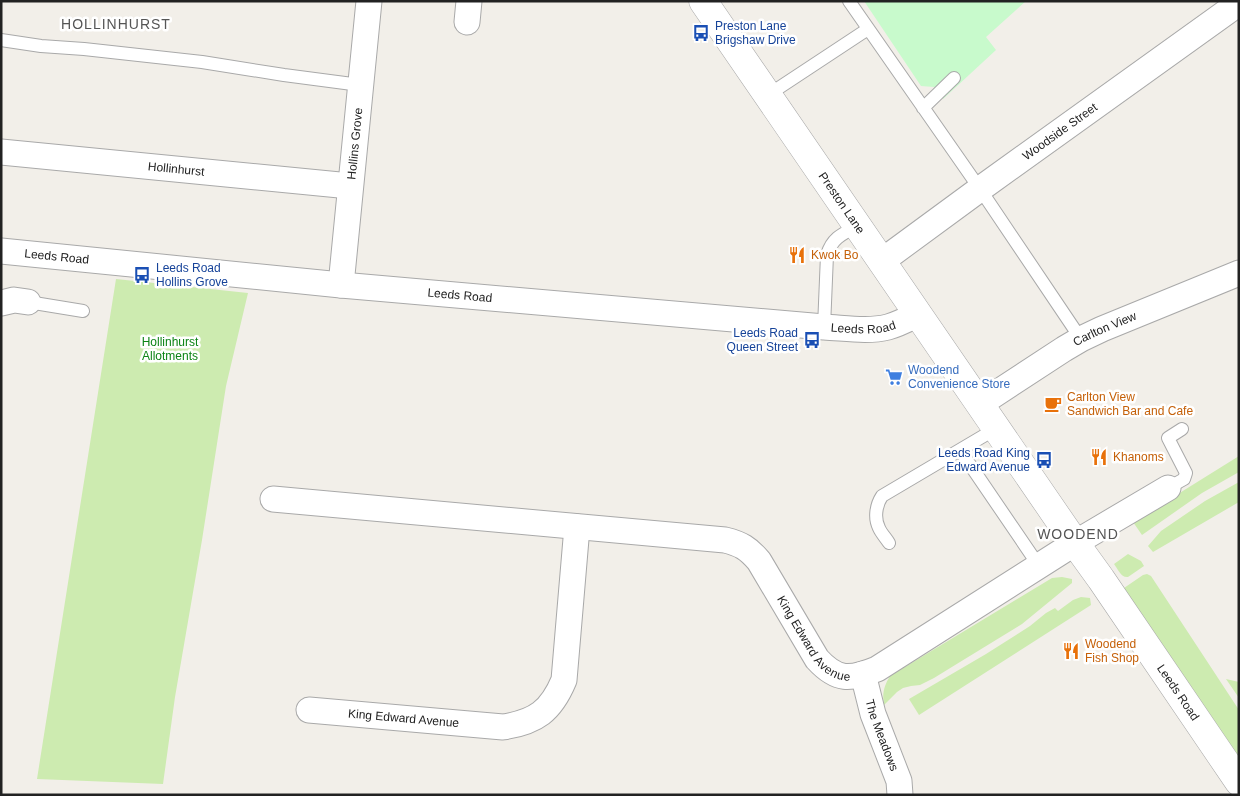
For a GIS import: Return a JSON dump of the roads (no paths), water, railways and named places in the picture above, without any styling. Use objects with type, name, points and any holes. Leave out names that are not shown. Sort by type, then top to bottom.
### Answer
[{"type":"street","name":"Hollins Grove","points":[[341,285],[369,1]]},
{"type":"street","name":"Preston Lane","points":[[703,1],[980,404]]},
{"type":"street","name":"Woodside Street","points":[[882,261],[1226,6]]},
{"type":"street","name":"Hollinhurst","points":[[1,152],[350,186]]},
{"type":"street","name":"Leeds Road","points":[[1,252],[341,285],[824,327],[869,329],[888,327],[918,314]]},
{"type":"street","name":"Carlton View","points":[[980,404],[1080,339],[1239,273]]},
{"type":"street","points":[[1,303],[14,300],[28,302]]},
{"type":"street","name":"Leeds Road","points":[[980,404],[1239,782]]},
{"type":"street","points":[[1075,543],[1168,488]]},
{"type":"street","name":"King Edward Avenue","points":[[273,499],[724,540],[738,543],[750,550],[759,561],[817,659],[837,675],[850,677],[877,669],[1075,543]]},
{"type":"street","name":"King Edward Avenue","points":[[309,710],[503,727],[519,725],[534,718],[548,708],[558,695],[564,680],[577,527]]},
{"type":"street","name":"The Meadows","points":[[863,674],[873,714],[898,781],[900,795]]},
{"type":"lane","points":[[849,1],[980,189],[1080,339]]},
{"type":"lane","points":[[768,95],[868,29]]},
{"type":"lane","points":[[1,40],[41,46],[202,62],[360,85]]},
{"type":"lane","points":[[923,108],[954,78]]},
{"type":"lane","points":[[824,327],[827,256],[830,247],[837,237],[858,226]]},
{"type":"lane","points":[[28,302],[83,310]]},
{"type":"lane","points":[[889,543],[879,528],[876,512],[878,502],[882,496],[997,428]]},
{"type":"lane","points":[[1168,488],[1184,479],[1186,473],[1168,438],[1182,429]]},
{"type":"lane","points":[[960,450],[1039,566]]},
{"type":"place","name":"Preston Lane Brigshaw Drive","points":[[701,33]]},
{"type":"place","name":"Kwok Bo","points":[[797,255]]},
{"type":"place","name":"Leeds Road Hollins Grove","points":[[142,275]]},
{"type":"place","name":"Leeds Road Queen Street","points":[[812,340]]},
{"type":"place","name":"Woodend Convenience Store","points":[[894,377]]},
{"type":"place","name":"Carlton View Sandwich Bar and Cafe","points":[[1053,404]]},
{"type":"place","name":"Khanoms","points":[[1099,457]]},
{"type":"place","name":"Leeds Road King Edward Avenue","points":[[1044,460]]},
{"type":"place","name":"Woodend Fish Shop","points":[[1071,651]]},
{"type":"district","name":"HOLLINHURST","points":[[116,24]]},
{"type":"district","name":"WOODEND","points":[[1078,534]]},
{"type":"park label","name":"Hollinhurst Allotments","points":[[170,349]]}]
